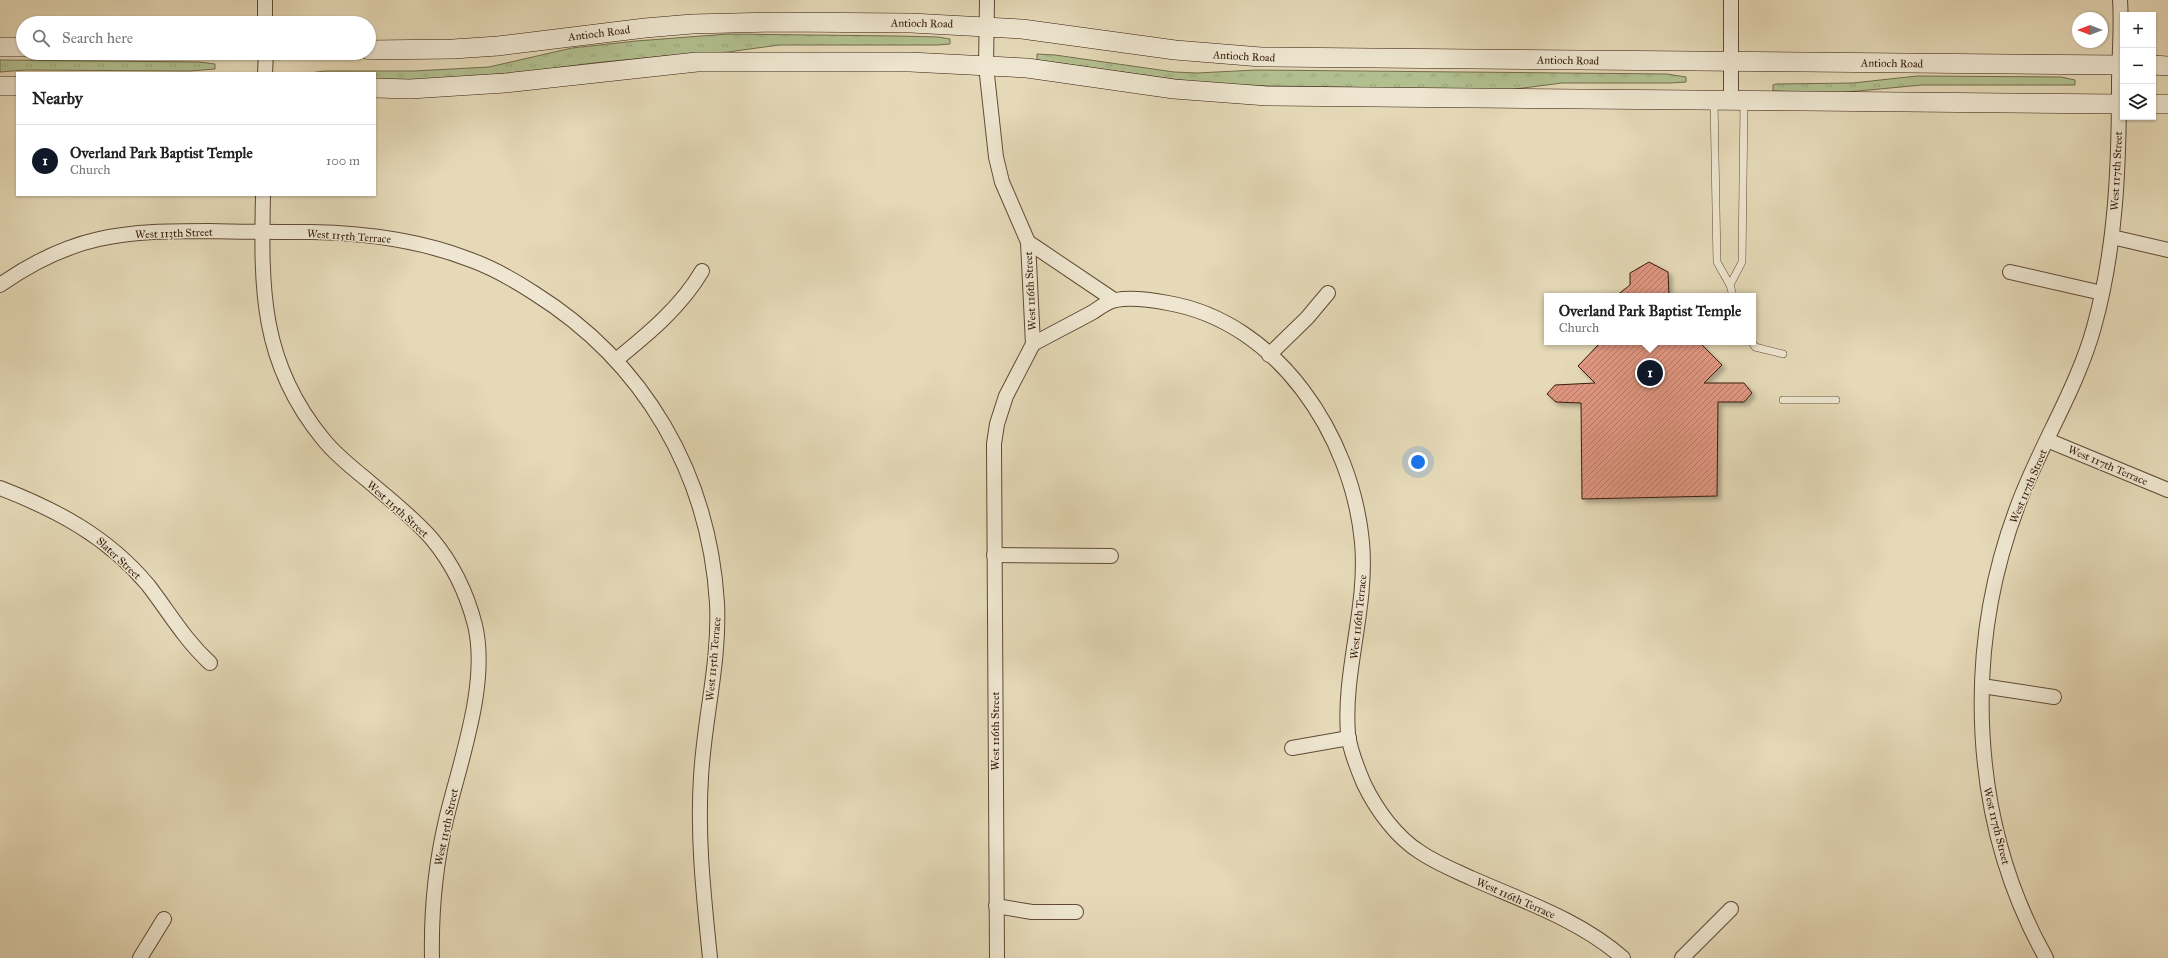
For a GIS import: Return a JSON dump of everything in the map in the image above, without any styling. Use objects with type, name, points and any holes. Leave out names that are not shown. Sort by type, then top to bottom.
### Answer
[{"type":"main road","name":"Antioch Road","points":[[376,50],[453,50],[645,28],[724,23],[911,23],[986,26],[1070,35],[1175,50],[1261,57],[2120,65]]},
{"type":"main road","points":[[0,47],[16,48]]},
{"type":"main road","points":[[376,88],[410,89],[505,83],[697,62],[910,62],[986,66],[1069,73],[1174,89],[1267,96],[2120,104]]},
{"type":"main road","points":[[2156,66],[2168,66]]},
{"type":"main road","points":[[0,86],[16,86]]},
{"type":"main road","points":[[2156,104],[2168,104]]},
{"type":"street","points":[[265,0],[265,16]]},
{"type":"street","name":"West 116th Street","points":[[987,0],[986,66],[996,157],[1002,182],[1028,242],[1033,344],[1006,396],[997,424],[994,444],[997,958]]},
{"type":"street","points":[[1730,100],[1731,0]]},
{"type":"street","name":"West 117th Street","points":[[2120,0],[2121,48]]},
{"type":"street","points":[[266,60],[266,72]]},
{"type":"street","name":"West 117th Street","points":[[2046,958],[2016,893],[2002,850],[1990,802],[1984,768],[1982,686],[1983,648],[1990,602],[2002,553],[2018,505],[2082,361],[2094,328],[2112,237],[2116,199],[2120,120]]},
{"type":"street","name":"West 115th Street","points":[[263,196],[262,280],[267,321],[278,361],[290,388],[323,439],[340,457],[432,539],[454,572],[475,624],[479,655],[478,688],[436,866],[431,911],[432,958]]},
{"type":"street","name":"West 113th Street","points":[[0,285],[22,270],[59,252],[99,239],[143,232],[262,232]]},
{"type":"street","name":"West 115th Terrace","points":[[262,232],[376,236],[425,245],[473,260],[516,281],[556,307],[595,338],[641,389],[662,422],[681,458],[700,508],[712,559],[717,606],[716,653],[701,774],[699,828],[710,958]]},
{"type":"street","points":[[2112,237],[2168,250]]},
{"type":"street","points":[[1028,242],[1114,300]]},
{"type":"street","points":[[616,360],[677,306],[693,286],[702,271]]},
{"type":"street","points":[[2010,272],[2102,293]]},
{"type":"street","points":[[1269,355],[1307,318],[1328,293]]},
{"type":"street","name":"West 116th Terrace","points":[[1033,344],[1114,300],[1153,301],[1183,306],[1209,314],[1235,327],[1290,374],[1323,420],[1341,457],[1355,501],[1362,541],[1363,571],[1362,599],[1348,714],[1349,738],[1364,785],[1384,818],[1415,848],[1440,864],[1576,926],[1623,958]]},
{"type":"street","name":"West 117th Terrace","points":[[2047,440],[2168,490]]},
{"type":"street","name":"Slater Street","points":[[0,488],[55,511],[92,533],[120,556],[147,585],[194,649],[210,663]]},
{"type":"street","points":[[994,555],[1111,556]]},
{"type":"street","points":[[1982,686],[2054,697]]},
{"type":"street","points":[[1292,748],[1349,738]]},
{"type":"street","points":[[996,906],[1032,912],[1076,912]]},
{"type":"street","points":[[1682,958],[1731,909]]},
{"type":"street","points":[[140,958],[164,919]]},
{"type":"lane","points":[[1730,100],[1717,262],[1730,285],[1732,293]]},
{"type":"lane","points":[[1730,100],[1742,262],[1730,285]]},
{"type":"lane","points":[[1754,345],[1755,347],[1783,354]]},
{"type":"lane","points":[[1783,400],[1836,400]]},
{"type":"green space","points":[[728,34],[938,37],[950,39],[950,44],[779,45],[728,52],[665,56],[447,79],[376,81],[376,72],[317,72],[414,71],[489,67],[572,48],[636,41]]},
{"type":"green space","points":[[1037,54],[1055,55],[1174,72],[1197,73],[1256,70],[1667,74],[1686,77],[1686,82],[1562,83],[1508,90],[1214,85],[1037,60]]},
{"type":"green space","points":[[0,60],[199,62],[215,64],[215,69],[189,71],[25,70],[0,72]]},
{"type":"green space","points":[[1917,76],[2061,77],[2075,80],[2075,85],[1922,85],[1837,93],[1773,91],[1773,85],[1776,84],[1853,83]]},
{"type":"building","points":[[1649,262],[1668,272],[1669,293],[1620,293],[1630,285],[1630,273]]},
{"type":"building","points":[[1598,345],[1702,345],[1722,365],[1704,383],[1744,383],[1752,393],[1744,402],[1718,402],[1717,496],[1582,499],[1581,403],[1556,402],[1547,394],[1555,385],[1595,383],[1578,366]]},
{"type":"place","name":"Overland Park Baptist Temple","points":[[1650,373]]}]
